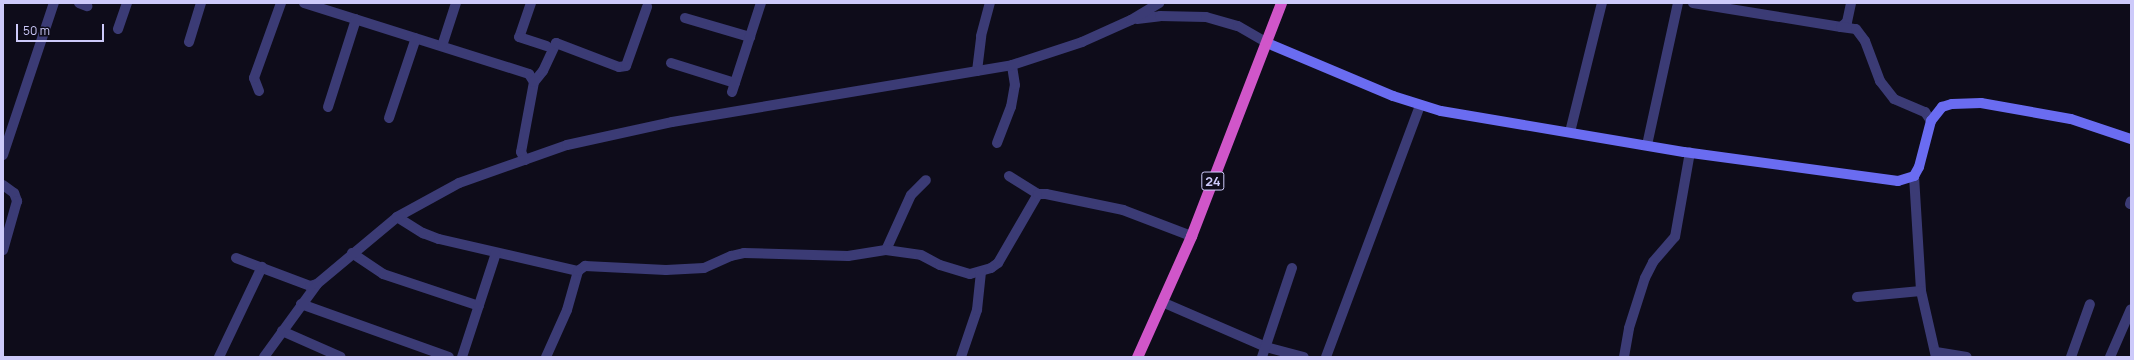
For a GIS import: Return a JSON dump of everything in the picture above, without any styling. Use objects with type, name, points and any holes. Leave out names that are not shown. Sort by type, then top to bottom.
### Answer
[{"type":"highway","name":"24","points":[[1137,357],[1191,236],[1267,43],[1281,3]]},
{"type":"main road","points":[[1267,43],[1420,106],[1690,152],[1898,181],[1914,176],[1919,167],[1930,121],[1942,107],[1952,104],[1981,103],[2071,119],[2131,139]]},
{"type":"street","points":[[3,155],[54,3]]},
{"type":"street","points":[[118,30],[127,3]]},
{"type":"street","points":[[189,42],[201,3]]},
{"type":"street","points":[[259,91],[254,78],[282,3]]},
{"type":"street","points":[[304,3],[520,69],[529,74],[534,82]]},
{"type":"street","points":[[442,46],[456,3]]},
{"type":"street","points":[[531,3],[519,37],[547,46]]},
{"type":"street","points":[[671,63],[733,88],[761,3]]},
{"type":"street","points":[[977,71],[981,36],[990,3]]},
{"type":"street","points":[[264,357],[317,284],[352,253],[397,217],[459,183],[567,145],[672,122],[1012,65],[1082,42],[1131,20],[1159,3]]},
{"type":"street","points":[[1570,132],[1602,3]]},
{"type":"street","points":[[1647,145],[1678,3]]},
{"type":"street","points":[[1693,3],[1856,29],[1866,41],[1880,81],[1894,99],[1925,112],[1930,121]]},
{"type":"street","points":[[1841,27],[1847,22],[1851,3]]},
{"type":"street","points":[[525,160],[521,152],[534,82],[543,71],[556,43],[619,67],[626,66],[647,7]]},
{"type":"street","points":[[1131,20],[1160,16],[1206,18],[1238,26],[1267,43]]},
{"type":"street","points":[[685,18],[750,37]]},
{"type":"street","points":[[328,107],[356,19]]},
{"type":"street","points":[[389,118],[416,38]]},
{"type":"street","points":[[997,143],[1011,107],[1015,85],[1012,65]]},
{"type":"street","points":[[1326,357],[1420,106]]},
{"type":"street","points":[[1624,357],[1629,328],[1645,278],[1653,262],[1675,237],[1690,152]]},
{"type":"street","points":[[1009,176],[1038,194],[1046,194],[1123,210],[1191,236]]},
{"type":"street","points":[[1914,176],[1921,291],[1936,354],[1967,357]]},
{"type":"street","points":[[886,250],[911,195],[926,180]]},
{"type":"street","points":[[3,185],[14,193],[17,201],[3,250]]},
{"type":"street","points":[[546,357],[567,310],[578,271],[586,266],[666,270],[704,268],[731,256],[744,253],[848,256],[886,250],[921,255],[957,271],[970,274],[981,272],[998,263],[1038,194]]},
{"type":"street","points":[[397,217],[423,233],[439,239],[578,271]]},
{"type":"street","points":[[462,357],[496,252]]},
{"type":"street","points":[[352,253],[383,274],[479,306]]},
{"type":"street","points":[[236,258],[310,286],[317,284]]},
{"type":"street","points":[[219,357],[262,267]]},
{"type":"street","points":[[1262,357],[1292,268]]},
{"type":"street","points":[[961,357],[977,310],[981,272]]},
{"type":"street","points":[[1858,296],[1921,291]]},
{"type":"street","points":[[1162,302],[1266,347],[1304,357]]},
{"type":"street","points":[[301,304],[448,357]]},
{"type":"street","points":[[2071,357],[2090,304]]},
{"type":"street","points":[[2110,357],[2131,310]]},
{"type":"street","points":[[282,331],[340,357]]}]
